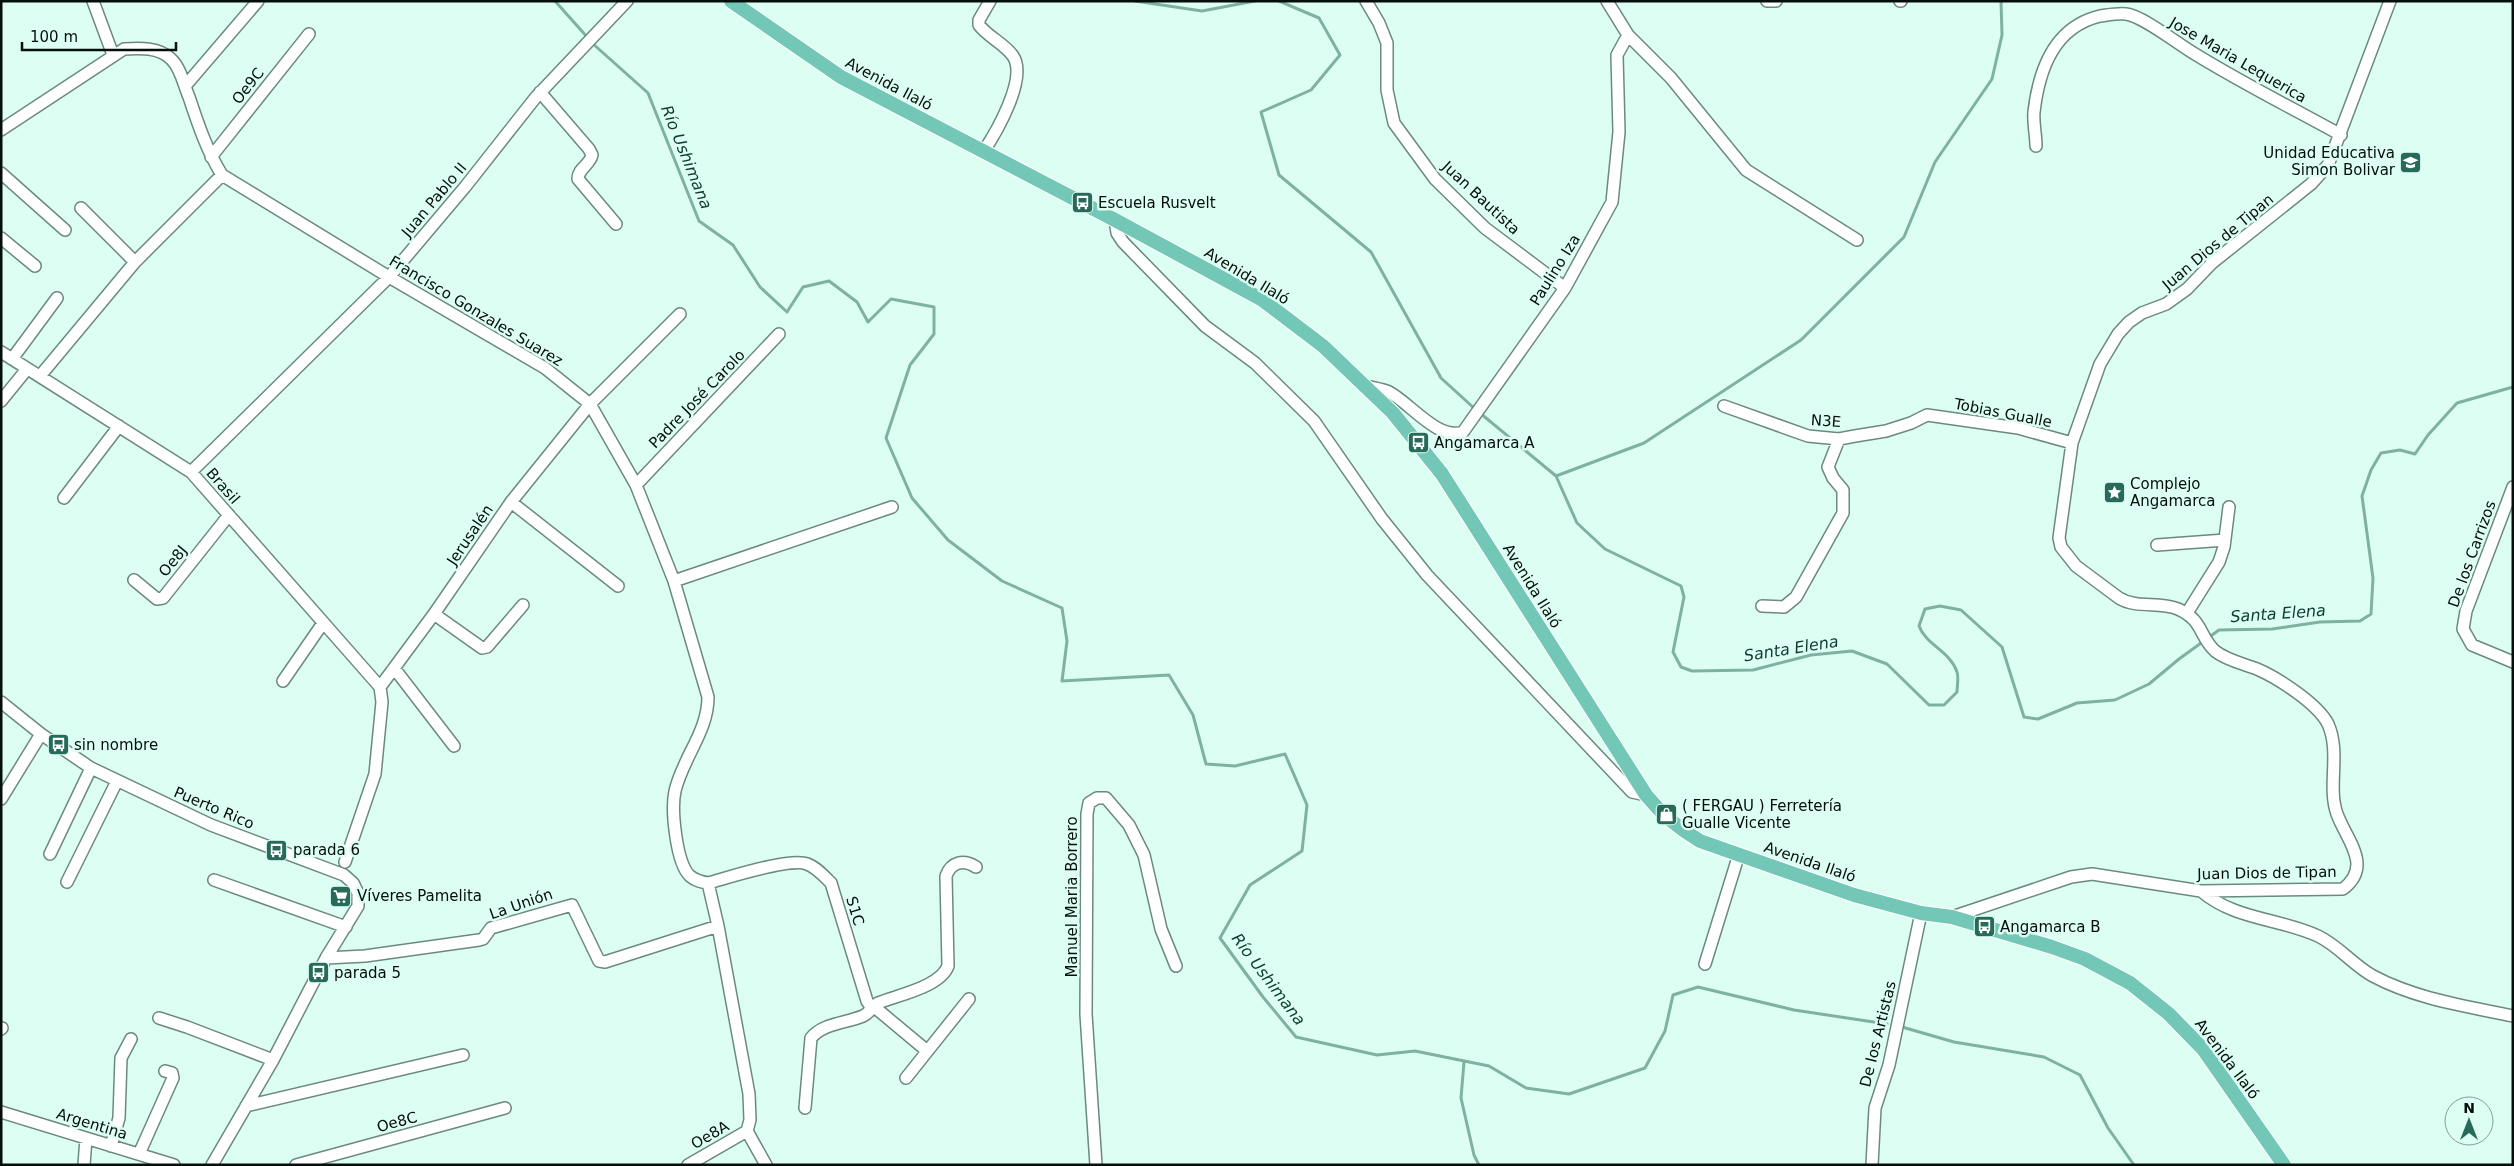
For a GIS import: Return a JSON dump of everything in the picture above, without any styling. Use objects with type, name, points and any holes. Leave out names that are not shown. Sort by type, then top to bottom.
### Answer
[{"type":"main road","name":"Avenida Ilaló","points":[[731,1],[841,77],[1115,220],[1261,299],[1323,346],[1393,414],[1442,474],[1646,795],[1658,811],[1677,828],[1700,841],[1854,894],[1921,912],[1952,917],[2052,947],[2085,959],[2151,998],[2187,1030],[2203,1049],[2284,1165]]},
{"type":"street","points":[[93,1],[113,55]]},
{"type":"street","points":[[186,85],[258,1]]},
{"type":"street","name":"Juan Pablo II","points":[[191,472],[390,277],[540,92],[626,1]]},
{"type":"street","points":[[983,152],[995,134],[1008,108],[1017,69],[1012,54],[984,32],[979,25],[978,20],[990,1]]},
{"type":"street","name":"Juan Bautista","points":[[1366,1],[1379,23],[1386,43],[1387,90],[1394,123],[1435,179],[1485,228],[1565,288]]},
{"type":"street","points":[[1607,1],[1628,35],[1671,78],[1746,170],[1858,240]]},
{"type":"street","points":[[1766,1],[1776,1]]},
{"type":"street","name":"Juan Dios de Tipan","points":[[1952,917],[2071,877],[2092,874],[2201,891],[2343,888],[2350,883],[2356,873],[2357,861],[2355,850],[2336,812],[2334,746],[2328,723],[2313,706],[2288,687],[2263,672],[2214,650],[2197,622],[2187,613],[2162,605],[2126,603],[2076,566],[2066,555],[2061,547],[2059,529],[2072,443],[2100,364],[2118,334],[2129,322],[2142,313],[2166,304],[2182,293],[2212,263],[2311,184],[2328,165],[2390,1]]},
{"type":"street","name":"Jose Maria Lequerica","points":[[2036,146],[2034,112],[2041,80],[2049,56],[2062,36],[2076,24],[2089,19],[2117,14],[2134,16],[2216,67],[2340,135]]},
{"type":"street","name":"Oe9C","points":[[211,157],[309,34]]},
{"type":"street","name":"Paulino Iza","points":[[1366,386],[1389,392],[1442,431],[1456,434],[1462,432],[1565,288],[1612,202],[1619,132],[1617,55],[1628,35]]},
{"type":"street","name":"Francisco Gonzales Suarez","points":[[1,130],[124,49],[143,48],[158,52],[172,60],[186,85],[211,157],[222,174],[390,277],[545,368],[590,404],[636,485],[674,581],[708,697],[708,713],[686,760],[675,792],[675,823],[684,868],[698,881],[708,883]]},
{"type":"street","points":[[540,92],[589,149],[592,155],[591,159],[579,172],[578,179],[616,224]]},
{"type":"street","points":[[1,173],[65,230]]},
{"type":"street","points":[[40,376],[135,262],[222,174]]},
{"type":"street","points":[[81,208],[135,262]]},
{"type":"street","points":[[1115,220],[1116,232],[1123,242],[1179,300],[1205,326],[1255,363],[1314,421],[1382,519],[1426,575],[1632,792],[1646,795]]},
{"type":"street","points":[[1,238],[35,266]]},
{"type":"street","points":[[12,359],[57,298]]},
{"type":"street","name":"Jerusalén","points":[[380,687],[434,614],[511,502],[590,404],[680,314]]},
{"type":"street","name":"Padre José Carolo","points":[[636,485],[780,334]]},
{"type":"street","name":"Brasil","points":[[1,352],[191,472],[380,687]]},
{"type":"street","points":[[1,402],[27,369]]},
{"type":"street","name":"N3E","points":[[1724,406],[1808,436],[1839,439],[1886,431],[1911,423],[1927,415]]},
{"type":"street","name":"Tobias Gualle","points":[[1927,415],[2018,428],[2072,443]]},
{"type":"street","points":[[64,498],[119,426]]},
{"type":"street","points":[[1762,606],[1784,607],[1796,597],[1843,513],[1843,490],[1833,478],[1828,467],[1839,439]]},
{"type":"street","name":"De los Carrizos","points":[[2513,487],[2466,611],[2464,629],[2472,645],[2513,662]]},
{"type":"street","points":[[511,502],[618,586]]},
{"type":"street","points":[[674,581],[892,507]]},
{"type":"street","points":[[2187,613],[2219,562],[2225,540],[2230,507]]},
{"type":"street","name":"Oe8J","points":[[134,580],[152,597],[157,600],[163,598],[229,516]]},
{"type":"street","points":[[2157,545],[2225,540]]},
{"type":"street","points":[[434,614],[482,648],[487,647],[523,605]]},
{"type":"street","points":[[283,681],[323,623]]},
{"type":"street","points":[[394,668],[454,746]]},
{"type":"street","points":[[345,862],[375,774],[382,702],[380,687]]},
{"type":"street","name":"Puerto Rico","points":[[1,702],[41,734],[91,768],[211,825],[344,875],[353,884],[359,900],[358,906],[326,958],[273,1060],[212,1165]]},
{"type":"street","points":[[1,799],[41,734]]},
{"type":"street","points":[[50,854],[91,768]]},
{"type":"street","points":[[67,882],[117,781]]},
{"type":"street","name":"Manuel Maria Borrero","points":[[1096,1165],[1086,1014],[1087,814],[1089,802],[1101,797],[1110,800],[1133,832],[1144,854],[1160,929],[1176,966]]},
{"type":"street","points":[[1705,964],[1739,854]]},
{"type":"street","name":"S1C","points":[[708,883],[787,863],[806,863],[820,872],[831,883],[871,1007]]},
{"type":"street","points":[[805,1108],[811,1038],[818,1031],[866,1014],[871,1007],[933,983],[942,976],[948,966],[946,876],[951,867],[958,863],[966,863],[976,867]]},
{"type":"street","points":[[214,880],[346,927]]},
{"type":"street","points":[[708,883],[718,926],[749,1094],[750,1120],[747,1131],[766,1165]]},
{"type":"street","points":[[2201,891],[2215,903],[2233,911],[2317,936],[2334,946],[2346,958],[2371,975],[2391,985],[2435,999],[2513,1016]]},
{"type":"street","name":"La Unión","points":[[326,958],[365,956],[483,939],[491,928],[572,905],[599,961],[605,962],[718,926]]},
{"type":"street","name":"De los Artistas","points":[[1872,1165],[1875,1108],[1889,1065],[1921,912]]},
{"type":"street","points":[[906,1078],[926,1050],[969,999]]},
{"type":"street","points":[[871,1007],[878,1010],[926,1050]]},
{"type":"street","points":[[158,1018],[273,1060]]},
{"type":"street","points":[[112,1146],[119,1118],[121,1058],[131,1039]]},
{"type":"street","points":[[246,1106],[463,1055]]},
{"type":"street","points":[[139,1154],[174,1078],[172,1073],[165,1071]]},
{"type":"street","name":"Oe8C","points":[[296,1165],[505,1108]]},
{"type":"street","name":"Argentina","points":[[1,1112],[174,1165]]},
{"type":"street","name":"Oe8A","points":[[688,1165],[747,1131]]},
{"type":"street","points":[[84,1165],[86,1138]]},
{"type":"waterway","name":"Río Ushimana","points":[[555,1],[588,38]]},
{"type":"waterway","points":[[1135,1],[1202,11],[1255,1]]},
{"type":"waterway","points":[[1279,1],[1319,18],[1340,55],[1311,90],[1261,112],[1279,175],[1371,252],[1441,378],[1475,409]]},
{"type":"waterway","points":[[1556,476],[1644,443],[1801,340],[1904,237],[1935,162],[1992,79],[2002,35],[2001,1]]},
{"type":"waterway","name":"Río Ushimana","points":[[592,43],[648,93],[699,221],[733,245],[760,287],[787,312],[803,287],[829,281],[857,302],[868,322],[891,299],[934,307],[934,334],[910,365],[886,438],[912,498],[948,540],[1002,581],[1062,608],[1067,641],[1062,681],[1169,675],[1193,715],[1206,764],[1235,766],[1285,754],[1307,805],[1302,851],[1250,885],[1220,938],[1263,997],[1296,1037],[1377,1055],[1415,1051],[1489,1066],[1526,1088],[1569,1094],[1645,1068],[1665,1031],[1673,995],[1698,987],[1794,1010],[1887,1024]]},
{"type":"waterway","name":"Santa Elena","points":[[1480,413],[1556,476],[1577,523],[1605,549],[1681,586],[1684,597],[1673,652],[1681,667],[1692,671],[1753,670],[1811,655],[1852,651],[1887,664],[1929,705],[1944,705],[1957,692],[1957,672],[1950,659],[1922,633],[1919,626],[1925,609],[1940,606],[1961,610],[2002,647],[2024,717],[2038,719],[2077,703],[2115,700],[2149,684],[2219,630],[2272,629],[2320,622],[2360,621],[2371,614],[2373,578],[2362,496],[2371,470],[2381,453],[2400,450],[2415,454],[2428,435],[2457,403],[2513,387]]},
{"type":"waterway","points":[[1902,1027],[1954,1042],[2044,1057],[2080,1075],[2108,1128],[2134,1165]]},
{"type":"waterway","name":"Río Ushimana","points":[[1464,1062],[1461,1098],[1474,1155],[1479,1165]]},
{"type":"place","name":"Unidad Educativa Simon Bolivar","points":[[2411,162]]},
{"type":"place","name":"Escuela Rusvelt","points":[[1082,203]]},
{"type":"place","name":"Angamarca A","points":[[1418,443]]},
{"type":"place","name":"Complejo Angamarca","points":[[2114,493]]},
{"type":"place","name":"sin nombre","points":[[58,745]]},
{"type":"place","name":"( FERGAU ) Ferretería Gualle Vicente","points":[[1666,815]]},
{"type":"place","name":"parada 6","points":[[277,850]]},
{"type":"place","name":"Víveres Pamelita","points":[[341,896]]},
{"type":"place","name":"Angamarca B","points":[[1984,927]]},
{"type":"place","name":"parada 5","points":[[318,973]]}]
